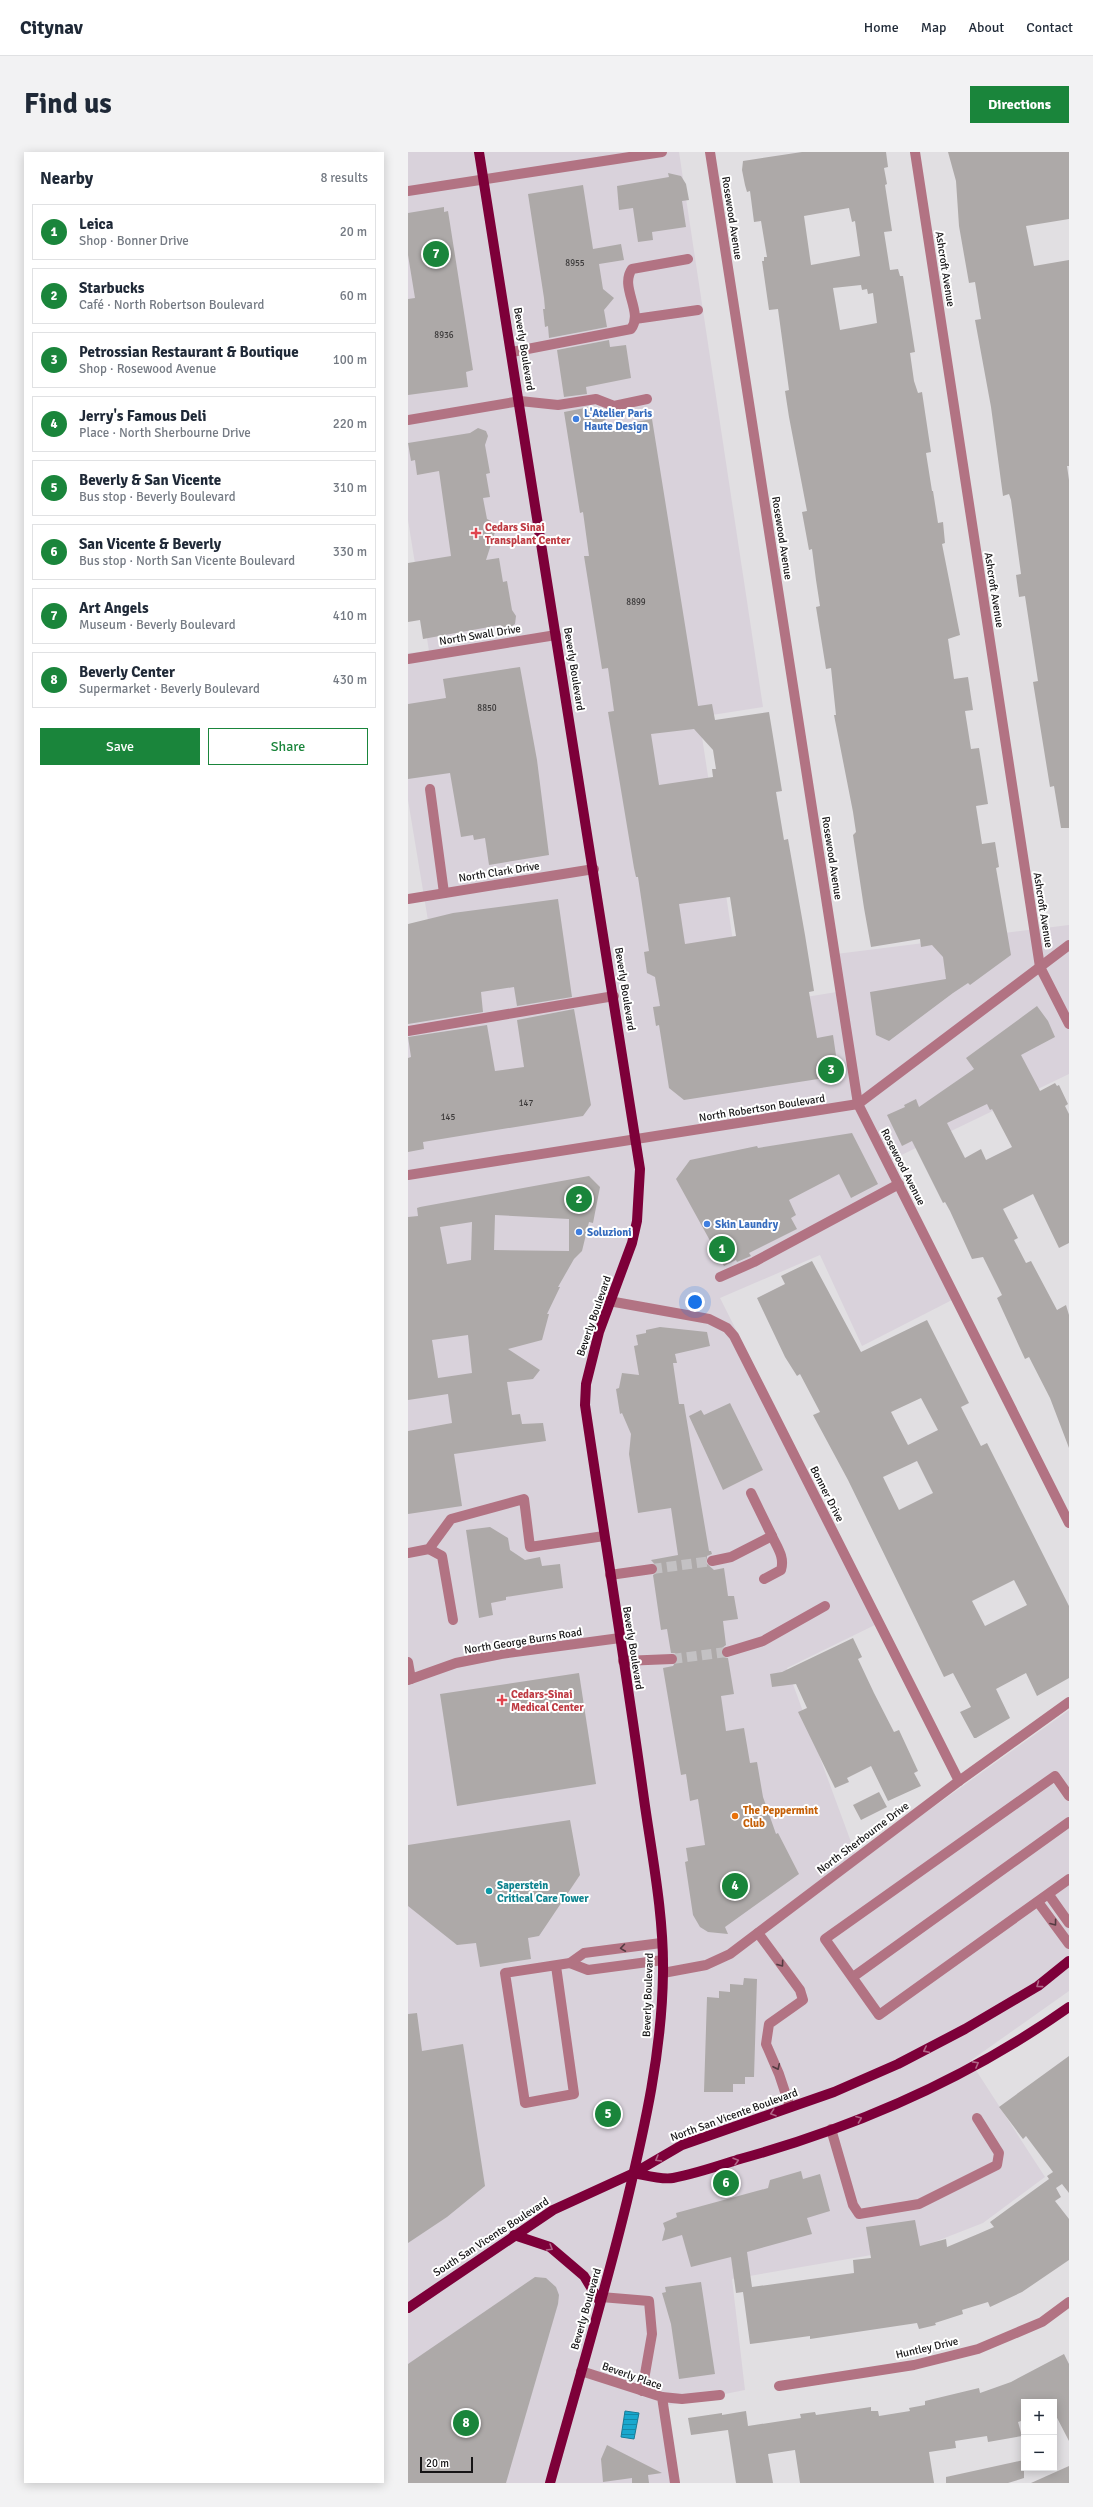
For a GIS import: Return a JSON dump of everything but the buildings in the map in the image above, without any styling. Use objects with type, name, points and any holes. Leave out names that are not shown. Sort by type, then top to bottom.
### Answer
[{"type":"main road","name":"Beverly Boulevard","points":[[480,152],[614,996],[640,1169],[637,1221],[632,1243],[609,1301],[593,1353],[586,1384],[585,1398],[620,1638],[663,1960],[659,2032],[650,2104],[634,2173],[601,2300],[550,2483]]},
{"type":"main road","name":"North San Vicente Boulevard","points":[[634,2173],[682,2145],[834,2092],[898,2064],[965,2029],[1038,1986],[1069,1961]]},
{"type":"main road","points":[[634,2173],[671,2179],[789,2145],[881,2111],[953,2077],[1034,2032],[1069,2007]]},
{"type":"main road","name":"South San Vicente Boulevard","points":[[408,2308],[553,2210],[634,2173]]},
{"type":"main road","points":[[514,2235],[550,2247],[584,2276],[601,2300]]},
{"type":"street","points":[[408,191],[662,152]]},
{"type":"street","name":"Rosewood Avenue","points":[[710,152],[858,1104],[1069,1523]]},
{"type":"street","name":"Ashcroft Avenue","points":[[915,152],[1040,967],[1069,1024]]},
{"type":"street","points":[[512,352],[628,331],[634,325],[635,319],[628,280],[632,269],[688,259]]},
{"type":"street","points":[[635,319],[698,310]]},
{"type":"street","points":[[408,420],[520,401],[558,405],[596,399],[614,406],[647,399]]},
{"type":"street","name":"North Swall Drive","points":[[408,659],[556,635]]},
{"type":"street","points":[[430,789],[444,893]]},
{"type":"street","name":"North Clark Drive","points":[[408,899],[594,869]]},
{"type":"street","name":"North Robertson Boulevard","points":[[408,1175],[858,1104],[1069,945]]},
{"type":"street","points":[[408,1031],[614,996]]},
{"type":"street","points":[[720,1277],[754,1262],[899,1184]]},
{"type":"street","name":"Bonner Drive","points":[[609,1301],[709,1318],[727,1328],[734,1336],[959,1781]]},
{"type":"street","points":[[751,1493],[782,1558],[783,1564],[781,1570],[764,1579]]},
{"type":"street","points":[[429,1549],[451,1519],[524,1499],[530,1547],[604,1536]]},
{"type":"street","points":[[712,1561],[731,1557],[772,1536]]},
{"type":"street","points":[[408,1553],[429,1549],[442,1556],[453,1620]]},
{"type":"street","points":[[610,1575],[652,1569]]},
{"type":"street","points":[[727,1652],[763,1641],[825,1606]]},
{"type":"street","name":"North George Burns Road","points":[[409,1679],[456,1663],[501,1654],[620,1638]]},
{"type":"street","points":[[623,1661],[672,1659]]},
{"type":"street","points":[[408,1662],[409,1679]]},
{"type":"street","name":"North Sherbourne Drive","points":[[663,1972],[706,1965],[719,1960],[758,1933],[959,1781],[1069,1702]]},
{"type":"street","points":[[1069,1796],[1055,1776],[826,1939],[879,2015],[1069,1880]]},
{"type":"street","points":[[853,1977],[1069,1822]]},
{"type":"street","points":[[1049,1895],[1069,1923]]},
{"type":"street","points":[[1038,1902],[1069,1944]]},
{"type":"street","points":[[758,1933],[800,1990],[803,2000],[769,2024],[766,2044],[780,2074],[790,2107]]},
{"type":"street","points":[[556,1966],[574,2094],[525,2103],[505,1973],[570,1963],[584,1953],[661,1943]]},
{"type":"street","points":[[570,1963],[588,1970],[663,1960]]},
{"type":"street","points":[[831,2129],[853,2205],[859,2214],[919,2204],[997,2165],[999,2153],[977,2118]]},
{"type":"street","points":[[601,2300],[649,2301],[652,2334],[642,2390]]},
{"type":"street","name":"Huntley Drive","points":[[780,2386],[914,2365],[978,2349],[1042,2322],[1069,2302]]},
{"type":"street","name":"Beverly Place","points":[[581,2371],[662,2397],[675,2483]]},
{"type":"street","points":[[662,2397],[682,2399],[720,2395]]},
{"type":"shaded area","points":[[408,152],[679,152],[763,707],[699,717],[743,1007],[843,991],[836,954],[1069,925],[1069,1074],[889,1161],[952,1300],[862,1346],[820,1255],[720,1298],[883,1621],[787,1668],[858,1861],[1069,1710],[1069,1991],[970,2061],[1045,2177],[983,2223],[924,2246],[732,2279],[745,2390],[659,2407],[674,2483],[408,2483],[408,1023],[444,1017],[408,800],[408,653],[429,651],[408,520]]},
{"type":"water","points":[[625,2411],[639,2413],[634,2439],[621,2437]]},
{"type":"tunnel","points":[[652,1569],[712,1561]]},
{"type":"tunnel","points":[[672,1659],[727,1652]]},
{"type":"place","name":"Art Angels","points":[[436,254]]},
{"type":"place","name":"L'Atelier Paris Haute Design","points":[[576,419]]},
{"type":"place","name":"Cedars Sinai Transplant Center","points":[[476,533]]},
{"type":"place","name":"Petrossian Restaurant & Boutique","points":[[831,1070]]},
{"type":"place","name":"Starbucks","points":[[579,1199]]},
{"type":"place","name":"Skin Laundry","points":[[707,1224]]},
{"type":"place","name":"Soluzioni","points":[[579,1232]]},
{"type":"place","name":"Leica","points":[[722,1249]]},
{"type":"place","name":"Cedars-Sinai Medical Center","points":[[502,1700]]},
{"type":"place","name":"The Peppermint Club","points":[[735,1816]]},
{"type":"place","name":"Jerry's Famous Deli","points":[[735,1886]]},
{"type":"place","name":"Saperstein Critical Care Tower","points":[[489,1891]]},
{"type":"place","name":"Beverly & San Vicente","points":[[608,2114]]},
{"type":"place","name":"San Vicente & Beverly","points":[[726,2183]]},
{"type":"place","name":"Beverly Center","points":[[466,2423]]}]
